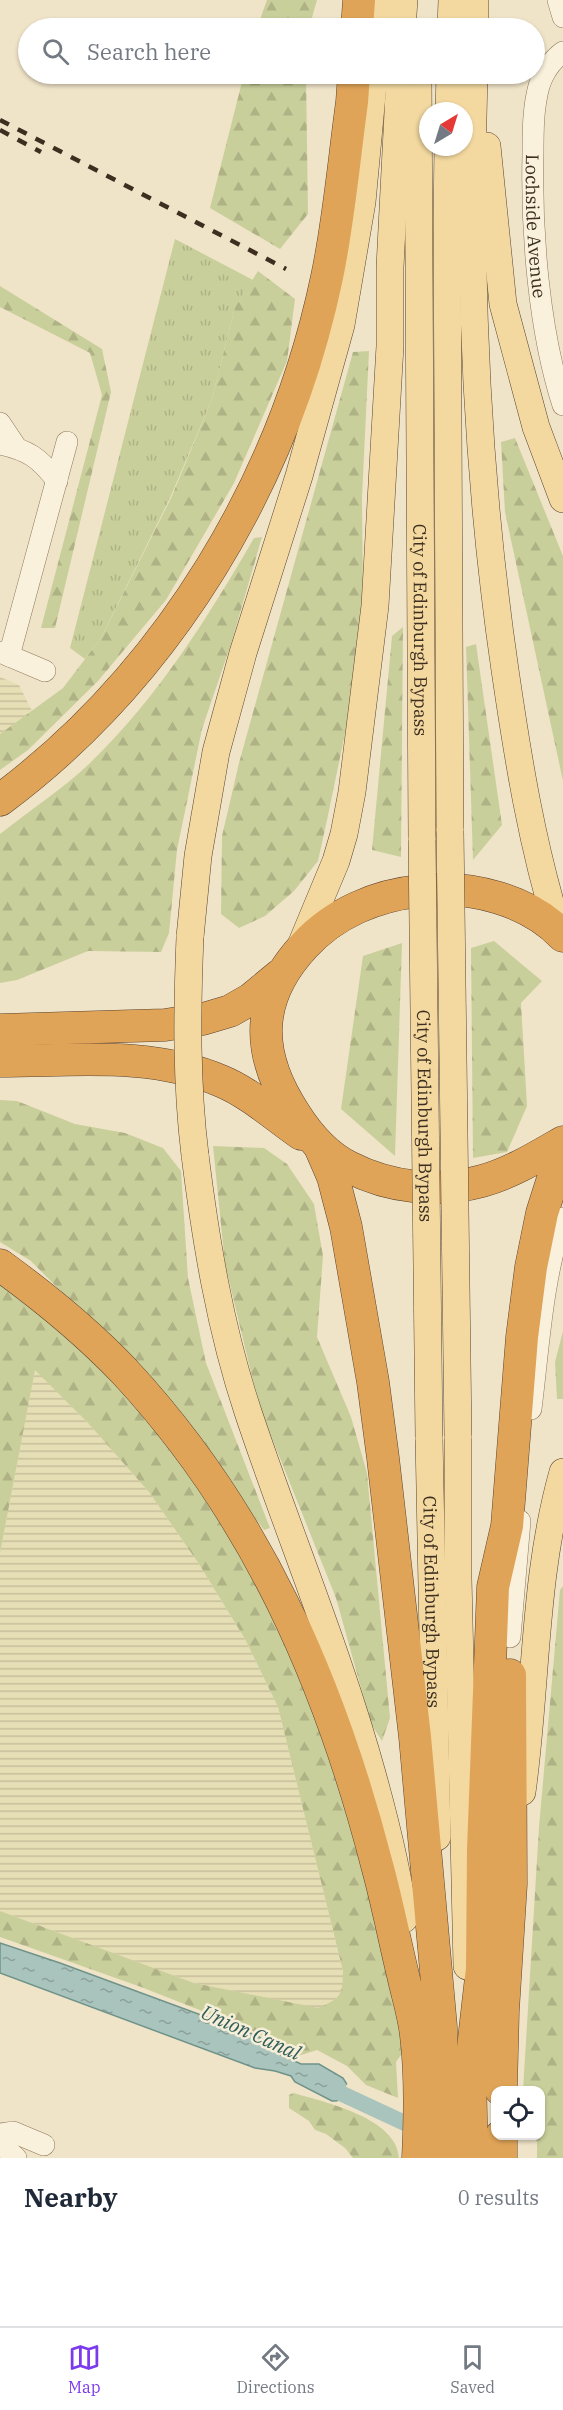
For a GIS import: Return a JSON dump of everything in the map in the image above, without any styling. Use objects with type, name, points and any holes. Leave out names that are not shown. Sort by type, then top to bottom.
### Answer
[{"type":"highway","points":[[358,18],[359,0]]},
{"type":"highway","points":[[0,800],[71,742],[149,656],[192,598],[217,558],[258,482],[276,442],[300,375],[327,276],[353,84]]},
{"type":"highway","points":[[0,1030],[165,1024],[203,1019],[230,1011],[250,999],[291,962],[316,932],[349,912],[381,898],[436,889],[467,891],[509,902],[534,914],[561,934]]},
{"type":"highway","points":[[291,962],[270,1001],[266,1018],[269,1065],[278,1088],[318,1146],[333,1178],[343,1211],[373,1382],[413,1725],[428,2030],[419,2087],[418,2158]]},
{"type":"highway","points":[[0,1062],[141,1060],[166,1064],[222,1081],[245,1093],[349,1167],[382,1180],[415,1187],[444,1188],[481,1181],[504,1174],[563,1142]]},
{"type":"highway","points":[[501,2086],[502,2011],[510,1884],[510,1637],[507,1526],[522,1337],[531,1268],[542,1214],[563,1147]]},
{"type":"highway","points":[[0,1265],[57,1309],[124,1371],[191,1450],[249,1540],[308,1656],[349,1764],[389,1908],[428,2030]]},
{"type":"highway","points":[[470,2074],[482,1969],[483,1849],[493,1587],[507,1526]]},
{"type":"highway","name":"City of Edinburgh Bypass","points":[[428,2030],[443,2158]]},
{"type":"highway","name":"City of Edinburgh Bypass","points":[[470,2074],[472,2158]]},
{"type":"highway","points":[[501,2140],[501,2158]]},
{"type":"main road","points":[[377,18],[378,0]]},
{"type":"main road","points":[[403,18],[404,0]]},
{"type":"main road","points":[[419,0],[419,18]]},
{"type":"main road","points":[[452,0],[467,18]]},
{"type":"main road","points":[[373,84],[362,202],[341,325],[299,476],[253,622],[216,752],[198,856],[190,937],[189,1108],[208,1256],[233,1360],[265,1460],[344,1677],[388,1831],[428,2030]]},
{"type":"main road","points":[[291,962],[336,861],[344,834],[352,792],[375,606],[390,346],[390,267],[399,84]]},
{"type":"main road","name":"City of Edinburgh Bypass","points":[[418,84],[422,840],[429,1437],[428,2030]]},
{"type":"main road","points":[[449,102],[450,84]]},
{"type":"main road","points":[[474,84],[471,266],[476,390],[486,516],[496,609],[522,784],[534,844],[561,934]]},
{"type":"main road","points":[[481,84],[494,236],[503,304],[536,427],[563,499]]},
{"type":"main road","name":"City of Edinburgh Bypass","points":[[448,156],[450,831],[458,1578],[470,2074]]},
{"type":"main road","points":[[510,1884],[525,1774],[536,1615],[546,1548],[563,1472]]},
{"type":"street","points":[[558,0],[563,16]]},
{"type":"street","name":"Lochside Avenue","points":[[545,73],[548,67],[563,52]]},
{"type":"street","name":"Lochside Avenue","points":[[540,84],[533,120],[532,177],[540,280],[547,334],[563,405]]},
{"type":"street","points":[[0,423],[8,446],[42,461],[57,480]]},
{"type":"street","points":[[45,671],[4,654],[67,442]]},
{"type":"street","points":[[510,1637],[530,1417],[544,1304],[563,1218]]},
{"type":"street","points":[[0,2134],[13,2132],[44,2145]]},
{"type":"street","points":[[0,2143],[16,2158]]},
{"type":"shaded area","points":[[0,677],[19,685],[32,711],[0,734]]},
{"type":"shaded area","points":[[35,1369],[88,1423],[149,1492],[199,1564],[245,1639],[278,1707],[343,1971],[343,1988],[335,2001],[318,2009],[194,1983],[0,1911],[0,1553]]},
{"type":"green space","points":[[267,0],[317,0],[312,18],[261,18]]},
{"type":"green space","points":[[241,84],[306,84],[308,214],[280,249],[210,208]]},
{"type":"green space","points":[[175,239],[253,280],[235,307],[212,399],[170,498],[101,638],[85,659],[70,648]]},
{"type":"green space","points":[[258,271],[295,299],[287,361],[234,483],[166,600],[98,681],[28,750],[0,770],[0,734],[63,688],[101,638],[171,498],[212,399],[235,307]]},
{"type":"green space","points":[[0,286],[102,349],[111,392],[55,628],[41,628],[102,395],[90,353],[0,307]]},
{"type":"green space","points":[[369,351],[362,497],[363,594],[353,695],[318,861],[294,891],[265,916],[239,928],[221,914],[222,836],[239,763],[353,352]]},
{"type":"green space","points":[[515,438],[563,556],[563,781],[505,512],[501,442]]},
{"type":"green space","points":[[262,537],[231,644],[202,729],[177,850],[169,933],[161,952],[88,951],[17,980],[0,983],[0,834],[69,782],[115,738],[180,656],[254,538]]},
{"type":"green space","points":[[403,627],[401,857],[372,850],[392,636]]},
{"type":"green space","points":[[476,644],[502,825],[473,860],[466,647]]},
{"type":"green space","points":[[494,941],[542,981],[521,1003],[527,1106],[507,1152],[473,1158],[471,948]]},
{"type":"green space","points":[[402,943],[395,1156],[341,1109],[363,956]]},
{"type":"green space","points":[[0,1100],[17,1101],[75,1124],[125,1133],[163,1148],[181,1171],[188,1278],[206,1363],[270,1528],[264,1530],[175,1407],[31,1261],[0,1242]]},
{"type":"green space","points":[[213,1146],[264,1148],[287,1164],[314,1204],[323,1256],[317,1337],[351,1417],[367,1473],[390,1718],[382,1741],[371,1724],[336,1598],[259,1406],[225,1264]]},
{"type":"green space","points":[[0,1265],[88,1337],[279,1596],[416,2034],[396,2062],[398,2098],[366,2085],[347,2066],[317,2050],[298,2056],[283,2051],[258,2033],[141,1987],[0,1937],[0,1911],[194,1983],[318,2008],[336,1999],[342,1986],[343,1971],[278,1707],[245,1639],[199,1564],[149,1492],[88,1423],[35,1370],[0,1553]]},
{"type":"green space","points":[[563,1331],[563,1399],[557,1399],[555,1362]]},
{"type":"green space","points":[[563,1586],[563,2158],[537,2158],[535,2140],[545,2140],[545,2086],[523,2086],[539,1827],[560,1590]]},
{"type":"green space","points":[[293,2093],[340,2107],[373,2122],[386,2132],[395,2144],[399,2158],[353,2158],[345,2148],[326,2134],[315,2130],[309,2121],[289,2108],[289,2095]]},
{"type":"water","points":[[0,1943],[258,2036],[281,2055],[301,2064],[319,2064],[343,2078],[357,2100],[332,2101],[295,2082],[291,2076],[255,2068],[0,1973]]},
{"type":"pier","points":[[349,2081],[360,2101],[337,2103],[342,2093]]},
{"type":"waterway","name":"Union Canal","points":[[336,2091],[424,2132]]},
{"type":"railway","points":[[0,120],[286,269]]},
{"type":"railway","points":[[0,130],[41,152]]}]
